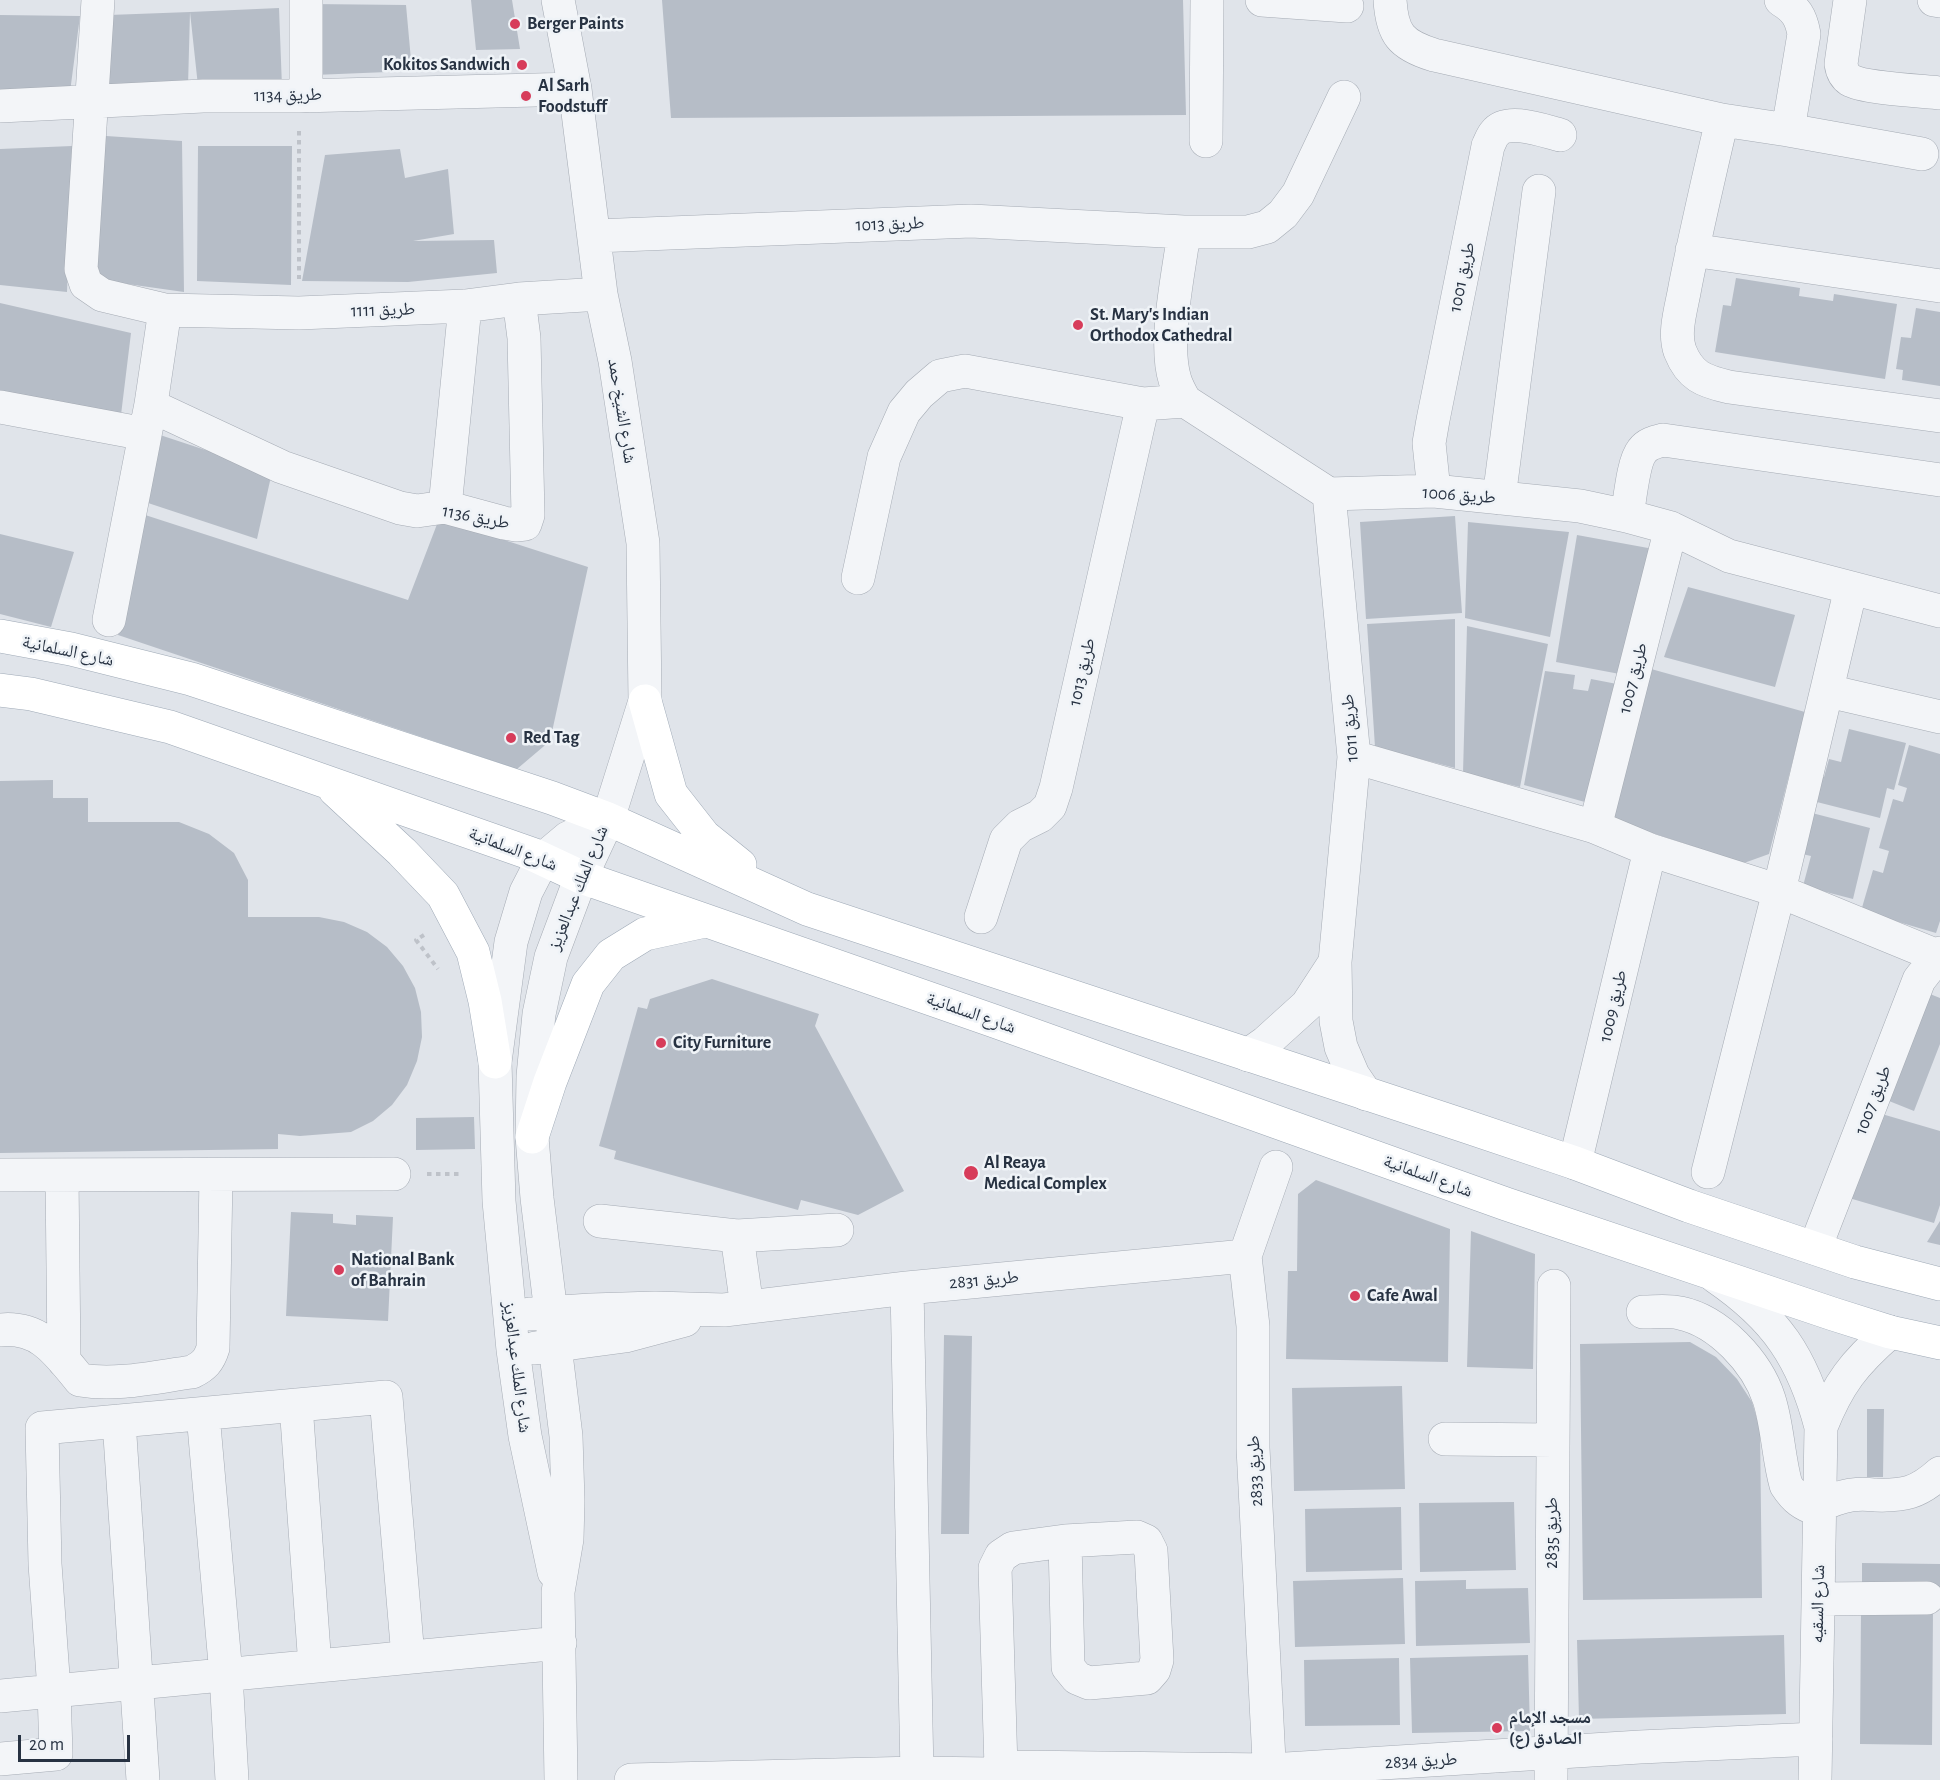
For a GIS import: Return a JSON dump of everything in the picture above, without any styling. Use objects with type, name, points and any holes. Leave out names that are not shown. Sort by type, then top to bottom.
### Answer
[{"type":"main road","name":"شارع السلمانية","points":[[0,636],[71,649],[191,680],[552,798],[608,819],[807,909],[1575,1163],[1689,1206],[1855,1262],[1940,1284]]},
{"type":"main road","name":"شارع السلمانية","points":[[0,690],[31,694],[170,728],[543,859],[581,877],[1506,1204],[1890,1332],[1940,1343]]},
{"type":"main road","points":[[645,701],[671,794],[704,836],[735,862],[807,909]]},
{"type":"main road","points":[[325,781],[402,852],[443,896],[473,952],[485,1001],[495,1062]]},
{"type":"main road","points":[[532,1137],[588,984],[594,976],[611,955],[645,934],[706,921]]},
{"type":"street","name":"طريق 1111","points":[[98,0],[81,269],[86,284],[102,296],[165,310],[299,313],[465,306],[519,299],[601,294]]},
{"type":"street","points":[[302,96],[306,0]]},
{"type":"street","name":"شارع الشيخ حمد","points":[[558,0],[575,88],[601,294],[615,361],[643,543],[645,701],[608,819]]},
{"type":"street","points":[[1206,141],[1207,0]]},
{"type":"street","points":[[1262,0],[1347,6]]},
{"type":"street","points":[[1390,0],[1391,20],[1400,37],[1415,50],[1722,120],[1922,154]]},
{"type":"street","points":[[1781,0],[1793,7],[1802,19],[1804,34],[1788,130]]},
{"type":"street","points":[[1850,0],[1841,64],[1847,78],[1860,84],[1940,93]]},
{"type":"street","points":[[1934,0],[1940,1]]},
{"type":"street","name":"طريق 1134","points":[[0,106],[203,96],[302,96],[575,88]]},
{"type":"street","name":"طريق 1013","points":[[595,236],[971,221],[1184,232],[1248,232],[1267,227],[1283,214],[1298,194],[1344,97]]},
{"type":"street","points":[[1722,120],[1692,250],[1678,327],[1679,348],[1689,369],[1707,382],[1940,416]]},
{"type":"street","name":"طريق 1001","points":[[1434,491],[1430,453],[1431,431],[1488,146],[1494,133],[1504,125],[1517,125],[1560,135]]},
{"type":"street","points":[[1498,498],[1539,191]]},
{"type":"street","points":[[1184,232],[1171,330],[1171,354],[1174,380],[1185,401],[1329,494]]},
{"type":"street","points":[[1692,250],[1940,286]]},
{"type":"street","name":"طريق 1136","points":[[0,407],[148,419],[400,507],[417,511],[445,507],[516,525],[525,524],[528,515],[524,338],[519,299]]},
{"type":"street","points":[[445,507],[465,306]]},
{"type":"street","points":[[109,621],[148,419],[165,310]]},
{"type":"street","points":[[858,578],[884,457],[904,412],[919,394],[940,376],[965,371],[1143,404],[1185,401]]},
{"type":"street","name":"طريق 1013","points":[[981,917],[1006,840],[1020,826],[1040,816],[1050,806],[1056,788],[1143,404]]},
{"type":"street","points":[[1627,516],[1637,458],[1643,449],[1663,440],[1940,480]]},
{"type":"street","name":"طريق 1006","points":[[1329,494],[1434,491],[1580,506],[1671,528],[1729,556],[1940,611]]},
{"type":"street","name":"طريق 1011","points":[[1329,494],[1354,756],[1335,962],[1336,1021],[1341,1047],[1353,1075],[1365,1094]]},
{"type":"street","name":"طريق 1007","points":[[1595,827],[1671,528]]},
{"type":"street","points":[[1708,1172],[1828,691],[1851,588]]},
{"type":"street","points":[[1828,691],[1940,717]]},
{"type":"street","name":"طريق 1007","points":[[1354,756],[1595,827],[1650,849],[1779,891],[1940,956],[1919,980],[1815,1248]]},
{"type":"street","name":"شارع الملك عبدالعزيز","points":[[561,1780],[558,1592],[525,1436],[513,1350],[498,1174],[495,1062],[511,942],[526,892],[543,859],[568,838],[608,819]]},
{"type":"street","name":"شارع الملك عبدالعزيز","points":[[558,1592],[567,1539],[566,1436],[537,1198],[532,1137],[533,1076],[539,1014],[551,957],[581,877],[608,819]]},
{"type":"street","name":"طريق 1009","points":[[1575,1163],[1650,849]]},
{"type":"street","name":"طريق 1011","points":[[1248,1054],[1274,1036],[1307,1005],[1335,962]]},
{"type":"street","name":"طريق 2833","points":[[1270,1775],[1253,1448],[1253,1326],[1245,1256],[1276,1167]]},
{"type":"street","points":[[0,1175],[393,1174]]},
{"type":"street","points":[[62,1176],[64,1361]]},
{"type":"street","points":[[0,1330],[26,1332],[41,1338],[54,1348],[80,1380],[97,1383],[192,1372],[207,1363],[213,1348],[216,1176]]},
{"type":"street","points":[[600,1221],[737,1236],[837,1230]]},
{"type":"street","points":[[735,1309],[737,1236]]},
{"type":"street","name":"طريق 2831","points":[[735,1309],[908,1288],[1245,1256]]},
{"type":"street","name":"شارع السقيه","points":[[1711,1274],[1738,1292],[1762,1313],[1783,1338],[1813,1396],[1821,1427],[1815,1780]]},
{"type":"street","name":"طريق 2835","points":[[1551,1767],[1554,1286]]},
{"type":"street","points":[[908,1288],[917,1773]]},
{"type":"street","points":[[510,1316],[655,1308],[735,1309]]},
{"type":"street","points":[[513,1350],[625,1336],[735,1309]]},
{"type":"street","points":[[1643,1312],[1680,1313],[1704,1322],[1725,1336],[1744,1354],[1759,1376],[1769,1399],[1786,1485],[1794,1497],[1805,1505],[1819,1508],[1835,1499],[1852,1494],[1902,1495],[1923,1487],[1940,1473]]},
{"type":"street","name":"شارع السقيه","points":[[1821,1427],[1832,1400],[1847,1374],[1890,1332]]},
{"type":"street","points":[[0,1759],[56,1767],[54,1690],[45,1563],[42,1428],[386,1397],[408,1658]]},
{"type":"street","points":[[296,1405],[315,1666]]},
{"type":"street","points":[[203,1414],[226,1675],[232,1780]]},
{"type":"street","points":[[119,1421],[143,1780]]},
{"type":"street","points":[[1445,1439],[1552,1440]]},
{"type":"street","points":[[993,1774],[995,1568],[1001,1556],[1013,1548],[1065,1541],[1137,1537],[1146,1541],[1151,1551],[1157,1660],[1154,1670],[1148,1678],[1089,1683],[1077,1678],[1068,1667],[1065,1541]]},
{"type":"street","points":[[1818,1599],[1927,1598]]},
{"type":"street","points":[[0,1696],[560,1643]]},
{"type":"street","name":"طريق 2834","points":[[631,1779],[917,1773],[1270,1775],[1551,1767],[1640,1747],[1816,1739]]},
{"type":"path","points":[[299,313],[302,96]]},
{"type":"path","points":[[393,1174],[498,1174]]},
{"type":"building","points":[[471,0],[512,0],[520,49],[476,50]]},
{"type":"building","points":[[662,0],[1183,0],[1186,115],[671,118]]},
{"type":"building","points":[[311,4],[406,5],[412,71],[314,75]]},
{"type":"building","points":[[279,8],[282,87],[198,86],[190,12]]},
{"type":"building","points":[[190,12],[188,86],[105,95],[109,15]]},
{"type":"building","points":[[0,15],[80,16],[70,92],[0,95]]},
{"type":"building","points":[[91,135],[182,141],[184,292],[92,279]]},
{"type":"building","points":[[72,146],[67,292],[0,285],[0,149]]},
{"type":"building","points":[[198,146],[292,146],[291,285],[197,281]]},
{"type":"building","points":[[400,149],[405,178],[448,169],[454,234],[413,241],[494,240],[497,273],[408,282],[302,281],[325,155]]},
{"type":"building","points":[[1736,278],[1800,288],[1799,296],[1833,301],[1834,294],[1897,304],[1885,379],[1715,352],[1723,305],[1731,306]]},
{"type":"building","points":[[0,303],[131,333],[120,423],[0,398]]},
{"type":"building","points":[[1916,308],[1940,312],[1940,386],[1902,380],[1903,370],[1896,369],[1901,337],[1911,338]]},
{"type":"building","points":[[157,434],[272,472],[257,539],[145,502]]},
{"type":"building","points":[[139,513],[408,600],[439,519],[588,567],[550,741],[517,769],[118,635]]},
{"type":"building","points":[[1455,516],[1462,613],[1366,619],[1360,522]]},
{"type":"building","points":[[1468,522],[1569,532],[1550,637],[1465,618]]},
{"type":"building","points":[[0,534],[74,552],[51,627],[0,614]]},
{"type":"building","points":[[1577,535],[1659,550],[1625,675],[1556,662]]},
{"type":"building","points":[[1688,587],[1795,615],[1775,687],[1664,657]]},
{"type":"building","points":[[1455,619],[1455,768],[1375,747],[1367,624]]},
{"type":"building","points":[[1467,626],[1548,644],[1520,787],[1463,773]]},
{"type":"building","points":[[1644,667],[1805,712],[1769,854],[1744,863],[1610,819]]},
{"type":"building","points":[[1545,671],[1575,675],[1573,689],[1588,691],[1591,679],[1617,684],[1592,804],[1524,785]]},
{"type":"building","points":[[1849,729],[1906,743],[1894,790],[1887,788],[1880,818],[1809,800],[1815,774],[1824,777],[1829,759],[1841,762]]},
{"type":"building","points":[[1909,745],[1940,754],[1940,921],[1936,933],[1861,911],[1873,870],[1883,873],[1889,851],[1879,848],[1893,799],[1903,802],[1907,788],[1898,785]]},
{"type":"building","points":[[53,780],[53,798],[88,798],[88,822],[179,822],[209,834],[234,853],[248,880],[248,917],[319,917],[344,922],[367,932],[387,947],[403,966],[415,988],[421,1012],[422,1037],[417,1061],[407,1085],[392,1105],[373,1121],[351,1132],[300,1136],[278,1134],[278,1149],[0,1153],[0,781]]},
{"type":"building","points":[[1812,813],[1870,828],[1853,899],[1803,886],[1811,856],[1802,854]]},
{"type":"building","points":[[712,979],[819,1014],[815,1026],[904,1191],[858,1215],[801,1200],[798,1210],[614,1159],[616,1151],[599,1146],[638,1007],[647,1009],[650,999]]},
{"type":"building","points":[[1920,990],[1940,998],[1940,1044],[1914,1111],[1879,1097]]},
{"type":"building","points":[[1875,1112],[1940,1131],[1940,1205],[1934,1223],[1849,1198]]},
{"type":"building","points":[[474,1117],[475,1149],[416,1150],[416,1118]]},
{"type":"building","points":[[1316,1180],[1450,1229],[1448,1362],[1286,1359],[1288,1271],[1297,1271],[1298,1194]]},
{"type":"building","name":"National Bank of Bahrain","points":[[291,1212],[333,1214],[333,1223],[356,1225],[356,1215],[393,1217],[388,1321],[286,1316]]},
{"type":"building","points":[[1940,1221],[1940,1245],[1927,1242]]},
{"type":"building","points":[[1471,1231],[1535,1254],[1533,1369],[1467,1367]]},
{"type":"building","points":[[944,1335],[972,1336],[969,1534],[941,1534]]},
{"type":"building","points":[[1690,1342],[1716,1357],[1737,1379],[1752,1402],[1760,1429],[1762,1598],[1583,1600],[1580,1344]]},
{"type":"building","points":[[1402,1386],[1405,1489],[1294,1491],[1292,1388]]},
{"type":"building","points":[[1867,1409],[1884,1409],[1883,1477],[1867,1477]]},
{"type":"building","points":[[1514,1502],[1516,1570],[1420,1572],[1419,1503]]},
{"type":"building","points":[[1401,1507],[1402,1570],[1306,1572],[1305,1509]]},
{"type":"building","points":[[1862,1563],[1940,1564],[1940,1589],[1862,1588]]},
{"type":"building","points":[[1403,1578],[1405,1644],[1295,1647],[1293,1581]]},
{"type":"building","points":[[1466,1580],[1466,1589],[1528,1588],[1530,1643],[1416,1646],[1415,1581]]},
{"type":"building","points":[[1861,1609],[1933,1610],[1932,1745],[1860,1744]]},
{"type":"building","points":[[1784,1635],[1786,1714],[1579,1719],[1577,1640]]},
{"type":"building","points":[[1528,1655],[1530,1731],[1412,1733],[1410,1658]]},
{"type":"building","points":[[1399,1658],[1400,1725],[1305,1726],[1304,1660]]},
{"type":"place","name":"Berger Paints","points":[[515,24]]},
{"type":"place","name":"Kokitos Sandwich","points":[[522,65]]},
{"type":"place","name":"Al Sarh Foodstuff","points":[[526,96]]},
{"type":"place","name":"St. Mary's Indian Orthodox Cathedral","points":[[1078,325]]},
{"type":"place","name":"Red Tag","points":[[511,738]]},
{"type":"place","name":"City Furniture","points":[[661,1043]]},
{"type":"place","name":"Al Reaya Medical Complex","points":[[971,1173]]},
{"type":"place","name":"National Bank of Bahrain","points":[[339,1270]]},
{"type":"place","name":"Cafe Awal","points":[[1355,1296]]},
{"type":"place","name":"مسجد الإمام الصادق (ع)","points":[[1497,1728]]}]
